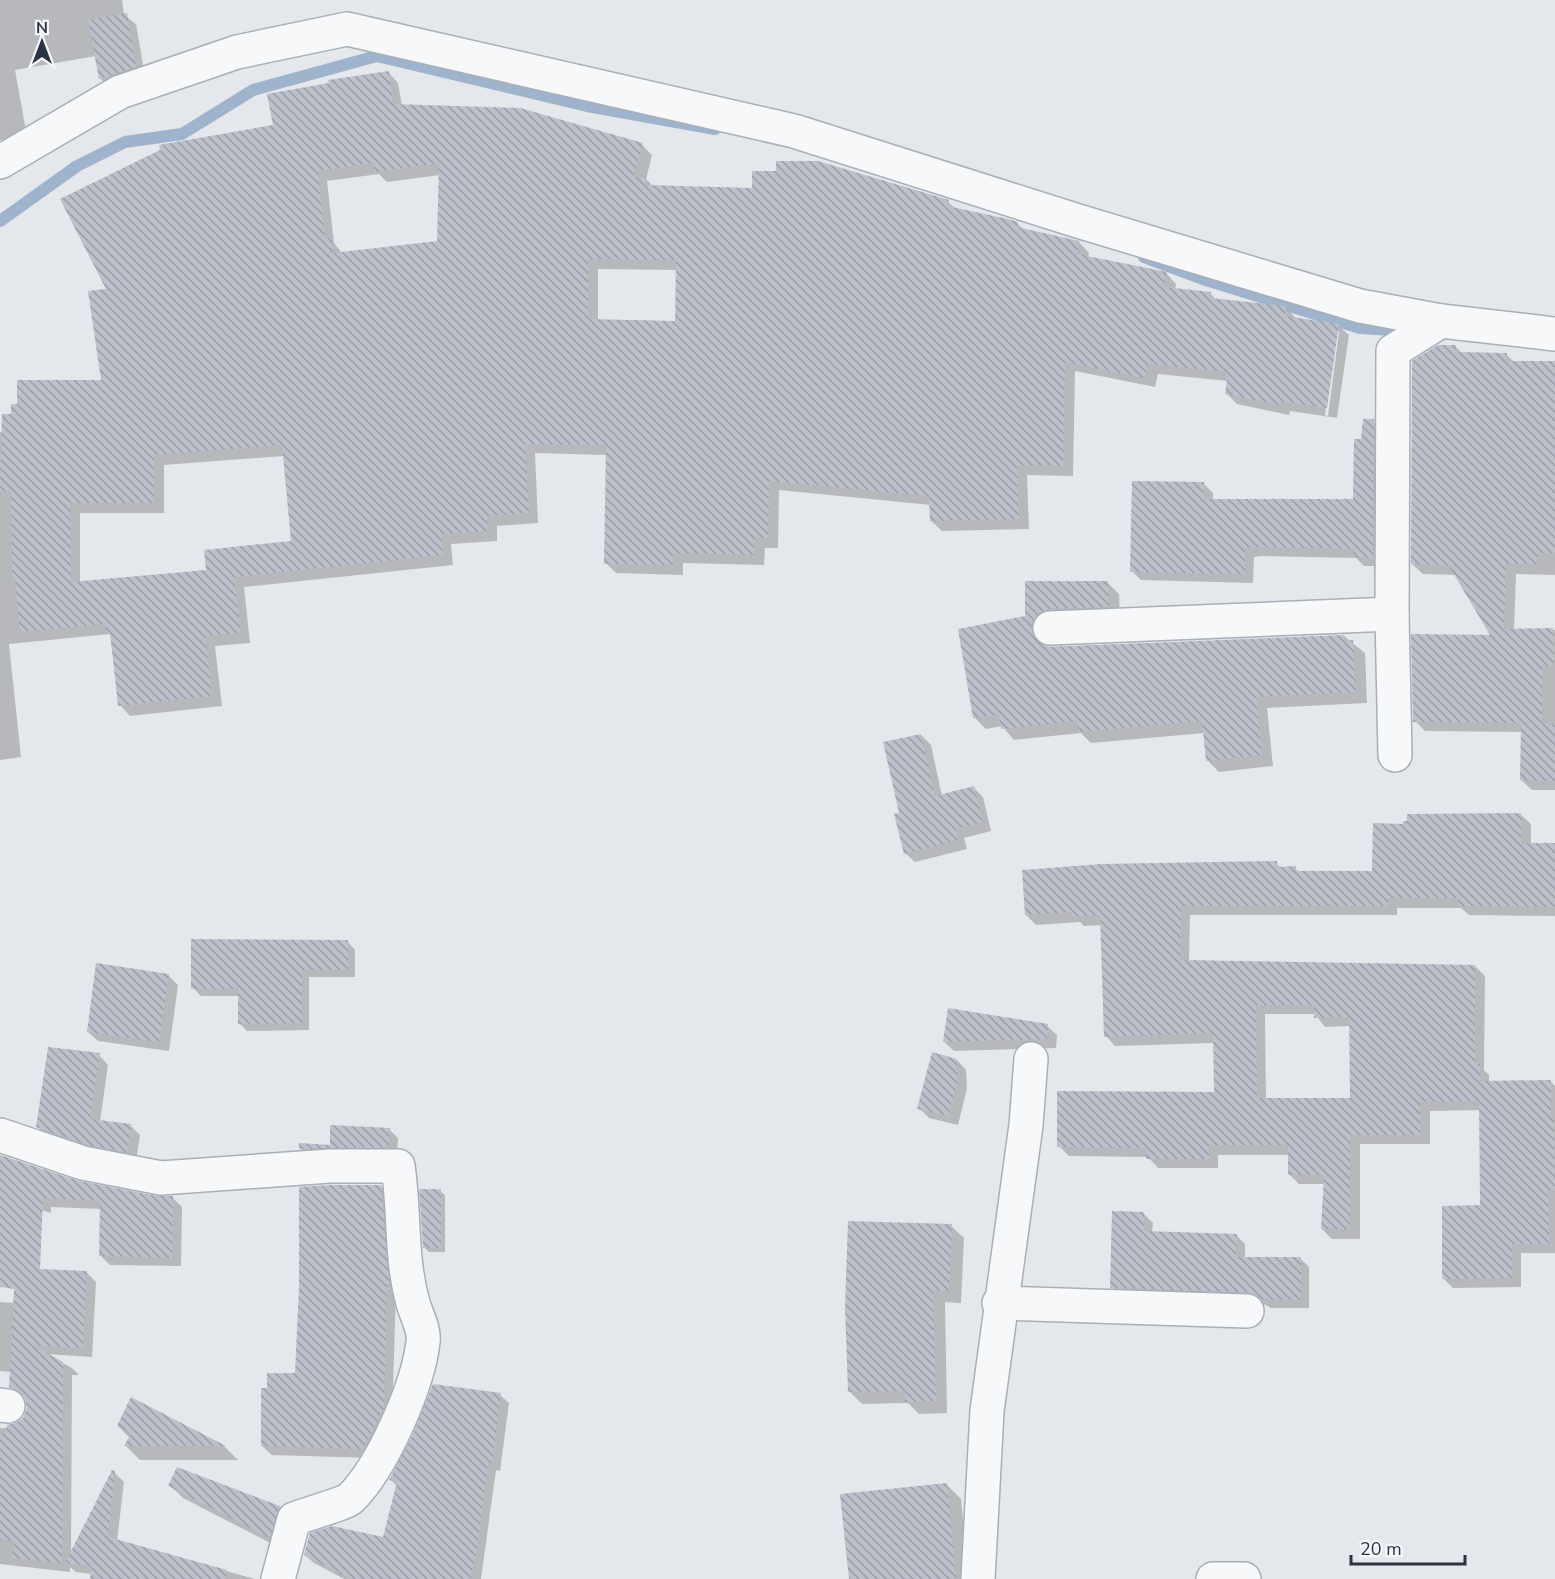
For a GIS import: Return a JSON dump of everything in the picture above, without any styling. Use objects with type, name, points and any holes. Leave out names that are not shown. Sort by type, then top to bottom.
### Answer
[{"type":"street","points":[[0,162],[120,92],[237,52],[347,28],[794,131],[1078,221],[1360,306],[1441,321],[1555,334]]},
{"type":"street","points":[[1395,755],[1392,614],[1393,351],[1441,321]]},
{"type":"street","points":[[1050,628],[1392,614]]},
{"type":"street","points":[[978,1579],[987,1411],[999,1303],[1026,1125],[1031,1059]]},
{"type":"street","points":[[0,1135],[83,1163],[160,1178],[330,1166],[398,1166],[403,1197],[401,1238],[412,1301],[424,1339],[416,1376],[398,1424],[369,1474],[349,1500],[294,1519],[278,1579]]},
{"type":"street","points":[[999,1303],[1247,1311]]},
{"type":"street","points":[[1213,1579],[1244,1579]]},
{"type":"building","points":[[127,13],[136,67],[99,79],[88,20]]},
{"type":"building","points":[[389,71],[393,104],[520,108],[643,143],[633,177],[646,177],[646,185],[752,188],[752,171],[776,171],[776,161],[818,161],[949,200],[947,206],[1008,219],[1018,222],[1017,227],[1079,241],[1077,254],[1167,272],[1164,287],[1211,292],[1210,298],[1286,306],[1285,316],[1339,324],[1327,408],[1280,401],[1279,405],[1225,394],[1228,372],[1148,364],[1145,378],[1065,362],[1063,466],[1017,465],[1019,519],[930,521],[929,496],[769,481],[768,538],[755,538],[754,555],[673,553],[673,565],[604,564],[606,445],[525,444],[529,513],[487,516],[487,531],[441,534],[443,555],[234,577],[241,633],[205,636],[212,696],[118,706],[110,632],[106,632],[105,624],[20,632],[15,579],[12,579],[11,491],[0,491],[2,414],[11,414],[11,404],[17,404],[17,380],[101,380],[88,291],[106,289],[60,199],[160,150],[159,145],[273,125],[267,94],[329,83],[328,80]],"holes":[[[373,163],[375,172],[439,163],[437,241],[333,253],[332,238],[325,239],[318,171]],[[588,259],[676,260],[675,321],[588,319]],[[282,445],[291,541],[204,550],[206,570],[71,582],[70,503],[154,503],[154,455]]]},
{"type":"building","points":[[1438,345],[1456,345],[1456,352],[1507,353],[1507,361],[1555,361],[1555,553],[1538,553],[1537,564],[1506,564],[1504,629],[1553,628],[1554,665],[1542,666],[1542,723],[1413,722],[1411,634],[1490,635],[1449,566],[1411,564],[1412,361]]},
{"type":"building","points":[[1363,419],[1374,419],[1373,558],[1353,557],[1354,549],[1253,547],[1245,548],[1245,574],[1130,572],[1132,481],[1204,482],[1204,499],[1353,499],[1354,439],[1361,439]]},
{"type":"building","points":[[1025,581],[1108,581],[1109,607],[1049,609],[1040,613],[1033,620],[1031,629],[1035,638],[1042,645],[1051,647],[1344,635],[1345,641],[1353,640],[1356,692],[1256,697],[1262,755],[1206,761],[1202,721],[1078,732],[1077,721],[1001,729],[999,714],[973,718],[958,629],[1025,616]]},
{"type":"building","points":[[1521,723],[1555,724],[1555,781],[1520,780]]},
{"type":"building","points":[[921,734],[935,796],[974,786],[983,822],[955,829],[958,840],[904,854],[894,814],[899,813],[883,742]]},
{"type":"building","points":[[1521,813],[1521,843],[1555,843],[1555,907],[1458,906],[1458,898],[1388,898],[1388,906],[1181,906],[1180,960],[1475,965],[1475,1064],[1480,1064],[1480,1081],[1551,1080],[1555,1190],[1548,1190],[1549,1244],[1512,1244],[1512,1278],[1442,1279],[1442,1206],[1480,1205],[1479,1101],[1420,1102],[1420,1135],[1350,1135],[1350,1229],[1321,1229],[1324,1175],[1288,1175],[1288,1145],[1209,1145],[1209,1159],[1146,1159],[1146,1148],[1057,1147],[1057,1091],[1214,1092],[1213,1033],[1104,1037],[1100,915],[1073,917],[1072,912],[1025,915],[1022,870],[1102,864],[1277,861],[1277,867],[1296,866],[1296,871],[1372,871],[1373,823],[1403,824],[1403,821],[1407,821],[1407,814]],"holes":[[[1256,1005],[1314,1005],[1314,1018],[1349,1017],[1350,1098],[1257,1098]]]},
{"type":"building","points":[[191,939],[348,940],[348,970],[302,970],[302,1023],[238,1024],[238,989],[191,989]]},
{"type":"building","points":[[96,963],[169,974],[159,1042],[87,1032]]},
{"type":"building","points":[[948,1008],[1048,1024],[1047,1039],[943,1042]]},
{"type":"building","points":[[48,1047],[100,1053],[90,1119],[131,1124],[127,1152],[88,1145],[36,1127]]},
{"type":"building","points":[[932,1052],[957,1059],[958,1079],[948,1116],[917,1109]]},
{"type":"building","points":[[330,1125],[390,1128],[389,1147],[299,1149],[299,1143],[330,1145]]},
{"type":"building","points":[[0,1155],[79,1181],[157,1196],[173,1196],[172,1258],[99,1256],[100,1201],[43,1198],[40,1269],[87,1271],[83,1348],[32,1345],[63,1362],[62,1563],[12,1558],[14,1541],[0,1539],[0,1433],[6,1433],[7,1425],[23,1418],[27,1408],[20,1391],[9,1387],[14,1289],[0,1287]]},
{"type":"building","points":[[381,1185],[390,1284],[387,1284],[384,1408],[363,1449],[261,1446],[261,1388],[267,1388],[267,1373],[295,1373],[299,1288],[299,1187]]},
{"type":"building","points":[[419,1189],[441,1189],[441,1248],[423,1248]]},
{"type":"building","points":[[1112,1211],[1144,1212],[1144,1231],[1237,1234],[1236,1257],[1301,1257],[1301,1300],[1261,1299],[1248,1292],[1110,1288]]},
{"type":"building","points":[[848,1221],[952,1224],[949,1291],[933,1290],[936,1401],[905,1402],[905,1391],[848,1392],[845,1307]]},
{"type":"building","points":[[433,1384],[501,1393],[492,1463],[488,1463],[476,1555],[470,1579],[350,1579],[304,1555],[310,1533],[332,1526],[383,1537],[397,1482],[389,1480],[413,1434]]},
{"type":"building","points":[[131,1397],[226,1446],[124,1446],[131,1434],[117,1426]]},
{"type":"building","points":[[177,1467],[280,1506],[270,1538],[168,1486]]},
{"type":"building","points":[[112,1470],[115,1471],[108,1537],[227,1570],[225,1579],[90,1579],[92,1566],[65,1563]]},
{"type":"building","points":[[947,1483],[956,1579],[849,1579],[840,1494]]},
{"type":"waterway","points":[[0,221],[77,166],[125,142],[182,134],[253,90],[377,56],[587,106],[715,129]]},
{"type":"waterway","points":[[1144,257],[1206,280],[1360,328],[1410,331]]}]
